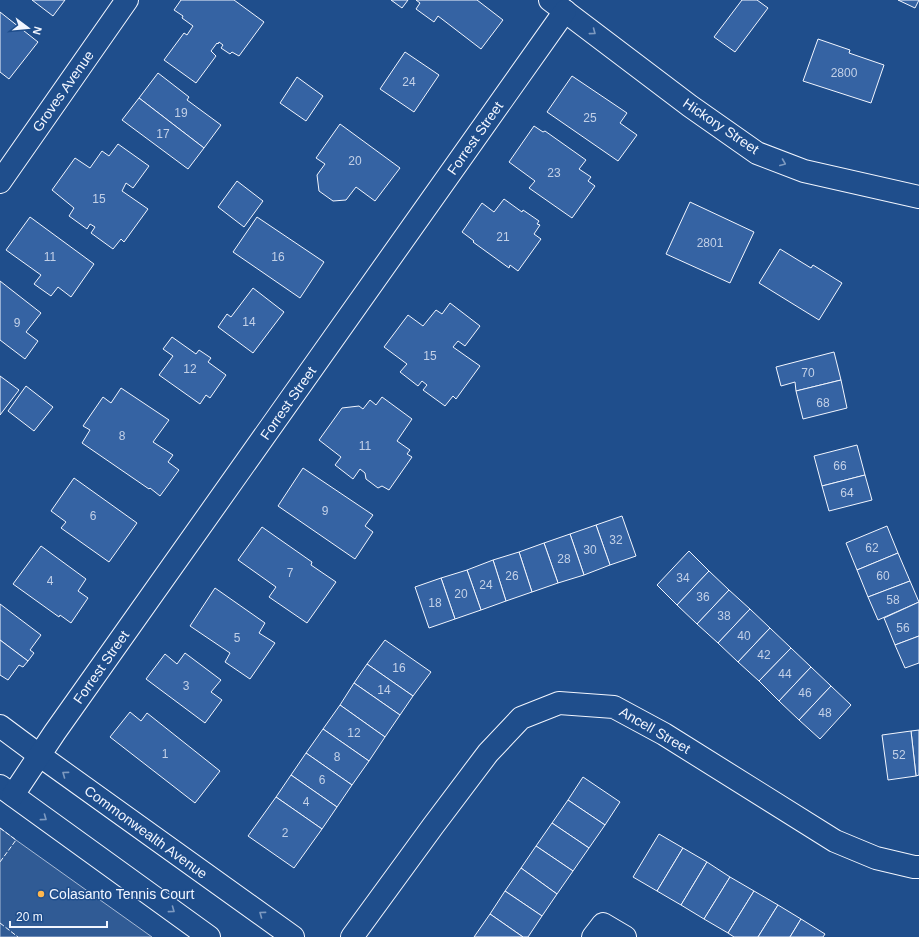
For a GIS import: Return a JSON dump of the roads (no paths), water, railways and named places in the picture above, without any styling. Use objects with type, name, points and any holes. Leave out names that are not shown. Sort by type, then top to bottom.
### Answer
[{"type":"street","name":"Groves Avenue","points":[[0,182],[126,0]]},
{"type":"street","name":"Hickory Street","points":[[558,6],[690,106],[757,152],[804,171],[919,197]]},
{"type":"street","name":"Forrest Street","points":[[6,790],[39,756],[558,6]]},
{"type":"street","name":"Ancell Street","points":[[352,937],[488,753],[521,718],[559,703],[614,707],[664,734],[835,841],[876,858],[919,867]]},
{"type":"street","name":"Commonwealth Avenue","points":[[0,726],[39,756],[294,937]]},
{"type":"street","points":[[6,790],[209,937]]},
{"type":"street","points":[[593,937],[603,924],[625,937]]},
{"type":"place","name":"Colasanto Tennis Court","points":[[41,894]]}]
